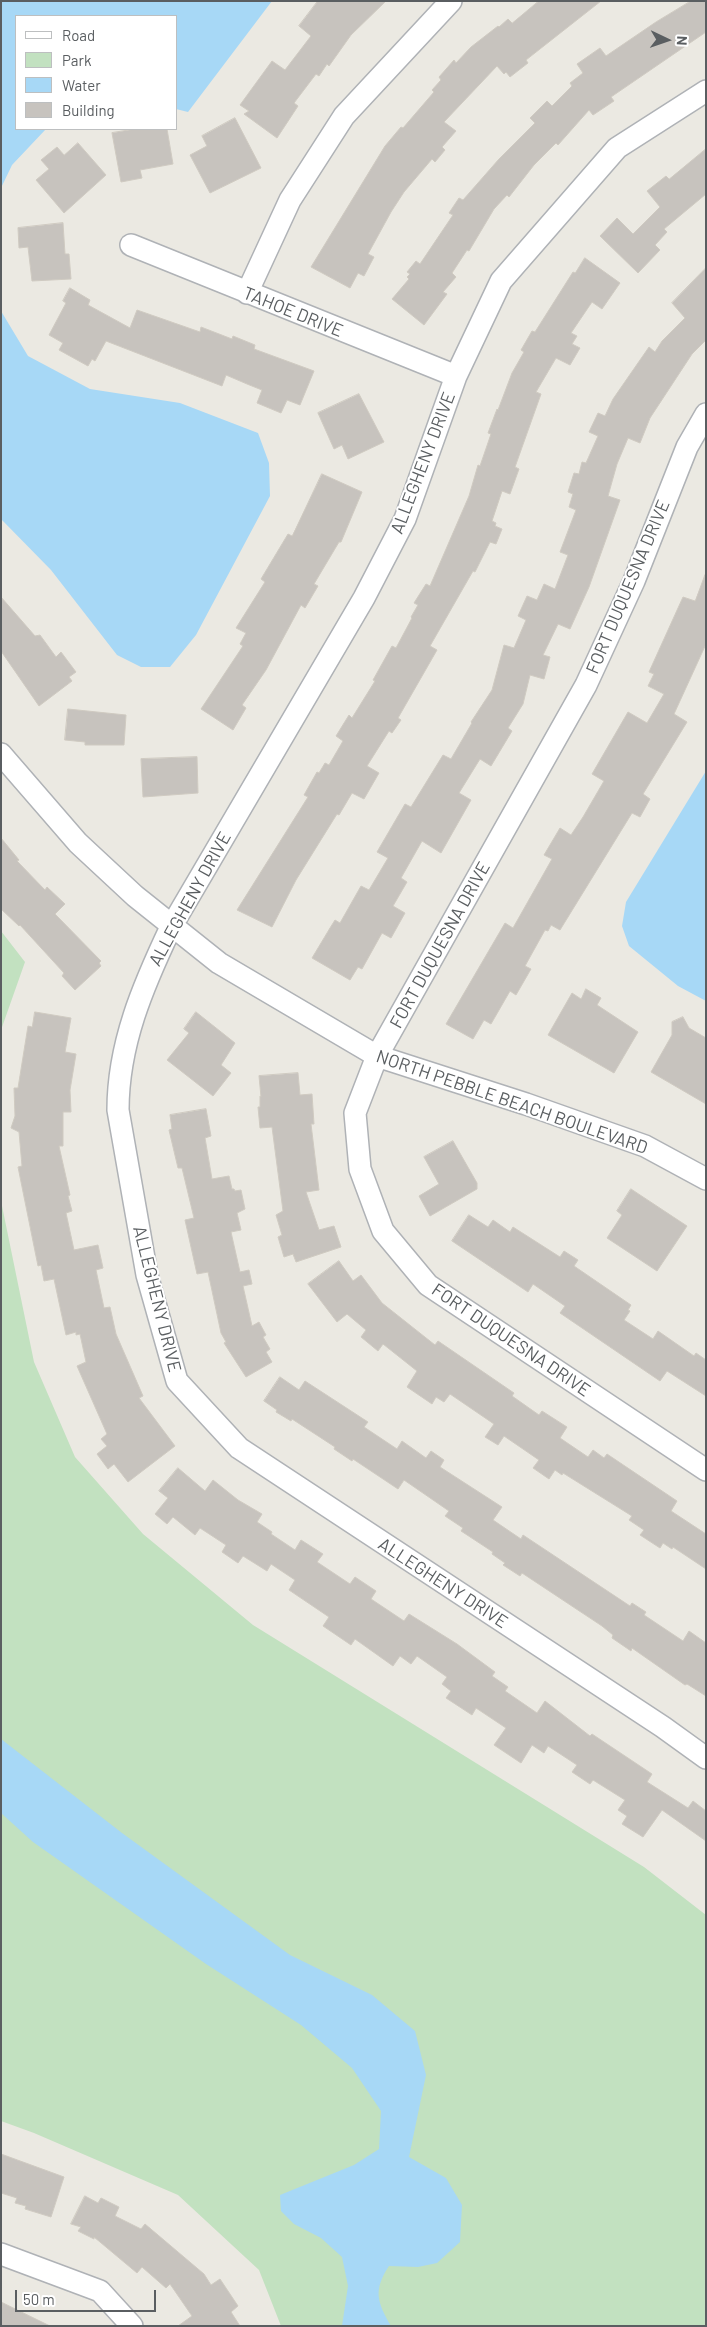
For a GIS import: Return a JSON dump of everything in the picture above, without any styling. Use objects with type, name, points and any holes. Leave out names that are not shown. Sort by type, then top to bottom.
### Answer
[{"type":"street","points":[[247,294],[290,200],[344,116],[451,1]]},
{"type":"street","name":"ALLEGHENY DRIVE","points":[[706,91],[617,148],[501,281],[456,376],[405,520],[359,606],[171,927],[140,997],[128,1033],[118,1084],[118,1110],[147,1275],[178,1381],[239,1448],[663,1727],[706,1758]]},
{"type":"street","name":"TAHOE DRIVE","points":[[131,245],[247,294],[456,376]]},
{"type":"street","name":"FORT DUQUESNA DRIVE","points":[[706,414],[687,447],[634,581],[586,686],[377,1056],[355,1114],[360,1169],[383,1231],[428,1285],[706,1470]]},
{"type":"street","name":"NORTH PEBBLE BEACH BOULEVARD","points":[[1,754],[78,843],[171,927],[219,963],[377,1056],[526,1104],[645,1146],[706,1179]]},
{"type":"street","points":[[1,2254],[100,2291],[132,2326]]},
{"type":"green space","points":[[1,931],[25,962],[1,1030]]},
{"type":"green space","points":[[1,1201],[34,1362],[75,1457],[143,1534],[253,1625],[644,1867],[706,1915],[706,2326],[281,2326],[259,2270],[178,2195],[34,2133],[1,2121]]},
{"type":"water","points":[[1,1],[272,1],[188,112],[178,110],[178,15],[15,15],[15,130],[45,130],[12,165],[1,188]]},
{"type":"water","points":[[1,311],[28,356],[90,389],[180,403],[258,433],[269,463],[270,496],[196,635],[170,667],[141,667],[117,655],[51,570],[1,519]]},
{"type":"water","points":[[706,771],[706,1001],[678,986],[629,946],[622,926],[626,902]]},
{"type":"water","points":[[1,1739],[122,1833],[290,1955],[372,1995],[415,2031],[426,2075],[409,2157],[446,2178],[462,2205],[460,2242],[437,2263],[418,2267],[389,2266],[381,2282],[379,2296],[380,2303],[391,2326],[342,2326],[348,2286],[342,2257],[321,2238],[294,2224],[281,2211],[280,2195],[354,2165],[379,2149],[381,2111],[352,2068],[301,2025],[206,1964],[33,1842],[1,1813]]},
{"type":"building","points":[[318,1],[386,1],[351,35],[329,66],[327,64],[319,76],[316,74],[294,103],[298,106],[277,138],[244,114],[249,111],[240,105],[272,61],[285,70],[311,36],[299,26]]},
{"type":"building","points":[[539,1],[601,1],[526,60],[528,63],[510,77],[506,72],[504,74],[497,66],[444,122],[456,131],[442,147],[445,150],[435,162],[432,159],[404,192],[391,212],[368,254],[374,257],[364,276],[358,273],[350,288],[311,267],[385,146],[434,92],[432,90],[441,80],[439,77],[454,60],[456,63],[471,47],[498,26],[508,19],[512,23]]},
{"type":"building","points":[[691,1],[706,1],[706,32],[611,97],[614,101],[593,115],[589,110],[558,145],[556,143],[534,165],[509,197],[507,195],[494,209],[469,251],[467,250],[452,273],[456,277],[443,292],[447,294],[424,325],[392,299],[409,279],[407,277],[410,274],[407,272],[416,261],[420,264],[453,215],[449,213],[459,198],[463,200],[499,159],[535,123],[530,118],[547,101],[552,106],[572,86],[570,83],[583,73],[577,64],[600,48],[606,56]]},
{"type":"building","points":[[235,118],[261,168],[210,193],[190,155],[207,146],[202,136]]},
{"type":"building","points":[[129,130],[167,130],[173,164],[140,170],[142,178],[121,182],[112,133]]},
{"type":"building","points":[[78,143],[106,175],[64,213],[36,180],[49,169],[41,160],[57,147],[64,155]]},
{"type":"building","points":[[706,149],[706,194],[664,229],[667,232],[655,245],[660,250],[638,273],[600,236],[617,218],[633,234],[660,207],[647,191],[666,176],[669,179]]},
{"type":"building","points":[[63,223],[65,254],[69,254],[71,279],[32,281],[28,247],[19,248],[18,228]]},
{"type":"building","points":[[585,258],[620,283],[602,309],[592,302],[571,333],[577,336],[572,344],[580,348],[570,365],[556,358],[536,392],[541,394],[515,467],[519,469],[510,494],[502,491],[492,521],[496,523],[495,526],[502,529],[496,544],[490,542],[475,572],[473,571],[430,646],[437,650],[398,718],[401,720],[392,733],[389,731],[367,766],[379,773],[364,799],[352,793],[339,815],[337,814],[296,880],[272,927],[237,910],[308,797],[304,795],[317,772],[319,773],[325,763],[329,765],[343,741],[336,736],[349,715],[352,718],[375,681],[373,680],[392,646],[396,648],[418,605],[414,603],[426,584],[430,586],[469,496],[478,465],[480,466],[491,434],[488,433],[497,409],[512,373],[524,352],[521,350],[532,331],[535,332],[573,272],[575,273]]},
{"type":"building","points":[[706,268],[706,340],[692,354],[650,418],[640,443],[628,438],[617,464],[608,496],[620,500],[589,587],[570,629],[558,624],[543,655],[550,657],[544,679],[530,675],[523,704],[508,728],[512,731],[491,766],[480,759],[459,793],[471,800],[441,853],[422,841],[401,878],[407,882],[393,906],[405,913],[391,938],[382,933],[362,969],[358,967],[350,980],[312,958],[335,920],[340,923],[361,886],[369,890],[388,858],[377,852],[405,804],[411,807],[443,755],[451,759],[471,722],[492,690],[504,645],[514,648],[526,620],[518,616],[527,596],[537,600],[544,584],[555,589],[568,555],[560,552],[576,510],[569,507],[573,494],[568,492],[574,473],[579,474],[582,462],[586,463],[598,436],[589,432],[598,413],[605,416],[613,399],[649,347],[655,352],[662,341],[685,318],[672,303]]},
{"type":"building","points":[[70,288],[90,300],[88,305],[130,328],[137,310],[200,332],[201,327],[232,339],[233,336],[255,345],[254,349],[314,371],[300,405],[287,400],[281,413],[257,403],[262,390],[226,375],[222,386],[106,341],[95,361],[92,359],[88,366],[59,350],[63,343],[49,335],[66,303],[63,301]]},
{"type":"building","points":[[359,394],[384,442],[348,459],[342,445],[334,449],[318,413]]},
{"type":"building","points":[[322,474],[362,492],[341,542],[339,542],[314,584],[318,586],[305,608],[301,605],[266,670],[242,705],[246,708],[233,730],[201,709],[243,646],[240,644],[246,633],[236,628],[265,582],[261,579],[288,534],[292,536]]},
{"type":"building","points":[[705,575],[706,644],[674,714],[687,722],[643,794],[650,799],[640,817],[632,813],[560,930],[551,925],[548,931],[545,930],[525,966],[531,969],[516,995],[510,991],[491,1024],[484,1020],[473,1039],[446,1024],[505,923],[513,928],[552,859],[544,855],[560,828],[571,835],[604,781],[592,774],[628,712],[647,723],[664,694],[648,686],[654,674],[649,672],[683,597],[695,601]]},
{"type":"building","points":[[1,597],[35,636],[40,635],[56,657],[61,652],[76,672],[69,677],[72,681],[39,706],[1,651]]},
{"type":"building","points":[[68,709],[126,715],[124,745],[85,745],[85,742],[65,740]]},
{"type":"building","points":[[197,757],[198,793],[143,797],[141,759]]},
{"type":"building","points":[[1,838],[19,860],[17,861],[45,890],[47,887],[65,904],[55,914],[101,961],[99,963],[101,966],[75,990],[62,976],[64,973],[20,925],[1,909]]},
{"type":"building","points":[[586,989],[601,998],[597,1005],[638,1032],[614,1073],[548,1035],[572,993],[581,999]]},
{"type":"building","points":[[35,1012],[71,1018],[65,1052],[76,1054],[70,1090],[71,1112],[63,1112],[63,1146],[59,1146],[70,1195],[68,1196],[72,1211],[66,1213],[74,1250],[98,1245],[103,1268],[96,1270],[104,1308],[110,1307],[116,1334],[143,1396],[139,1398],[175,1446],[128,1482],[114,1464],[108,1469],[97,1454],[107,1446],[101,1439],[107,1434],[77,1366],[86,1362],[80,1334],[76,1335],[76,1332],[66,1335],[54,1279],[44,1281],[41,1265],[38,1266],[18,1167],[22,1166],[19,1132],[11,1128],[15,1116],[14,1088],[18,1088],[28,1026],[32,1027]]},
{"type":"building","points":[[196,1012],[235,1043],[221,1065],[231,1073],[213,1096],[167,1060],[189,1033],[184,1029]]},
{"type":"building","points":[[683,1017],[689,1028],[706,1038],[706,1104],[651,1072],[672,1035],[672,1022]]},
{"type":"building","points":[[298,1073],[300,1095],[312,1094],[314,1124],[311,1124],[319,1190],[306,1192],[319,1230],[334,1226],[341,1247],[296,1262],[293,1254],[284,1257],[278,1237],[282,1235],[276,1215],[283,1211],[272,1127],[260,1128],[258,1107],[260,1107],[261,1097],[259,1076]]},
{"type":"building","points":[[206,1109],[211,1136],[205,1138],[212,1179],[229,1176],[232,1189],[235,1191],[241,1190],[245,1209],[237,1213],[241,1230],[231,1232],[240,1272],[249,1270],[252,1284],[243,1286],[252,1326],[259,1322],[266,1335],[263,1337],[270,1349],[266,1352],[272,1362],[246,1377],[224,1343],[226,1342],[221,1333],[208,1272],[197,1274],[185,1220],[194,1218],[182,1168],[178,1168],[169,1130],[172,1129],[170,1115]]},
{"type":"building","points":[[453,1141],[477,1183],[477,1189],[430,1216],[419,1196],[439,1184],[424,1157]]},
{"type":"building","points":[[631,1189],[687,1226],[657,1271],[607,1238],[622,1215],[617,1211]]},
{"type":"building","points":[[469,1215],[488,1227],[493,1220],[510,1232],[513,1227],[560,1257],[564,1251],[578,1260],[574,1266],[631,1305],[628,1310],[630,1311],[624,1320],[653,1339],[658,1331],[694,1356],[696,1353],[706,1360],[706,1396],[667,1371],[660,1381],[560,1313],[565,1306],[533,1284],[528,1292],[452,1241]]},
{"type":"building","points":[[339,1261],[353,1281],[361,1275],[382,1303],[435,1345],[438,1341],[514,1393],[512,1396],[539,1415],[542,1411],[567,1427],[560,1438],[588,1457],[593,1450],[604,1458],[607,1454],[677,1501],[671,1511],[706,1534],[706,1569],[673,1547],[672,1549],[663,1543],[660,1548],[640,1535],[644,1530],[629,1520],[632,1516],[563,1473],[562,1475],[555,1470],[549,1479],[533,1468],[539,1460],[504,1436],[498,1445],[485,1437],[494,1424],[450,1394],[444,1402],[436,1397],[432,1404],[407,1387],[417,1371],[383,1344],[378,1351],[361,1337],[366,1330],[347,1314],[337,1322],[308,1284]]},
{"type":"building","points":[[280,1377],[299,1390],[305,1381],[368,1422],[364,1427],[397,1449],[402,1441],[426,1458],[431,1451],[444,1460],[440,1467],[502,1507],[493,1520],[521,1539],[523,1535],[630,1606],[632,1603],[646,1612],[644,1615],[683,1641],[689,1631],[706,1643],[706,1696],[687,1684],[685,1685],[632,1648],[631,1651],[612,1638],[613,1635],[602,1626],[522,1573],[520,1576],[503,1565],[505,1563],[492,1554],[493,1552],[461,1531],[463,1528],[445,1516],[449,1511],[404,1480],[398,1489],[353,1459],[352,1461],[334,1449],[335,1447],[292,1419],[291,1421],[276,1412],[277,1410],[264,1401]]},
{"type":"building","points":[[178,1468],[205,1491],[213,1480],[238,1500],[262,1514],[257,1522],[295,1550],[301,1540],[323,1554],[317,1562],[350,1584],[355,1577],[376,1591],[371,1599],[404,1621],[409,1614],[457,1644],[495,1672],[492,1676],[508,1687],[505,1691],[537,1713],[545,1701],[590,1736],[592,1734],[652,1774],[647,1782],[688,1808],[693,1801],[706,1811],[706,1841],[662,1810],[643,1837],[622,1824],[627,1816],[618,1810],[625,1800],[593,1780],[590,1784],[572,1772],[577,1765],[548,1746],[544,1753],[532,1745],[521,1763],[494,1745],[506,1728],[476,1708],[472,1715],[446,1698],[451,1691],[442,1684],[447,1677],[417,1656],[411,1664],[400,1656],[393,1666],[355,1639],[351,1645],[323,1626],[329,1617],[289,1590],[295,1580],[271,1564],[267,1571],[243,1556],[238,1563],[222,1552],[226,1545],[200,1528],[195,1535],[173,1517],[167,1524],[155,1514],[168,1498],[159,1491]]},
{"type":"building","points":[[1,2154],[64,2177],[51,2217],[25,2209],[26,2206],[15,2203],[17,2198],[1,2193]]},
{"type":"building","points":[[85,2196],[98,2203],[101,2198],[119,2207],[115,2216],[141,2229],[145,2224],[204,2274],[211,2285],[220,2279],[238,2306],[231,2312],[240,2326],[178,2326],[192,2316],[170,2284],[166,2288],[142,2267],[137,2273],[94,2237],[94,2239],[78,2231],[81,2227],[71,2224]]},
{"type":"building","points":[[1,2302],[50,2326],[1,2326]]}]
